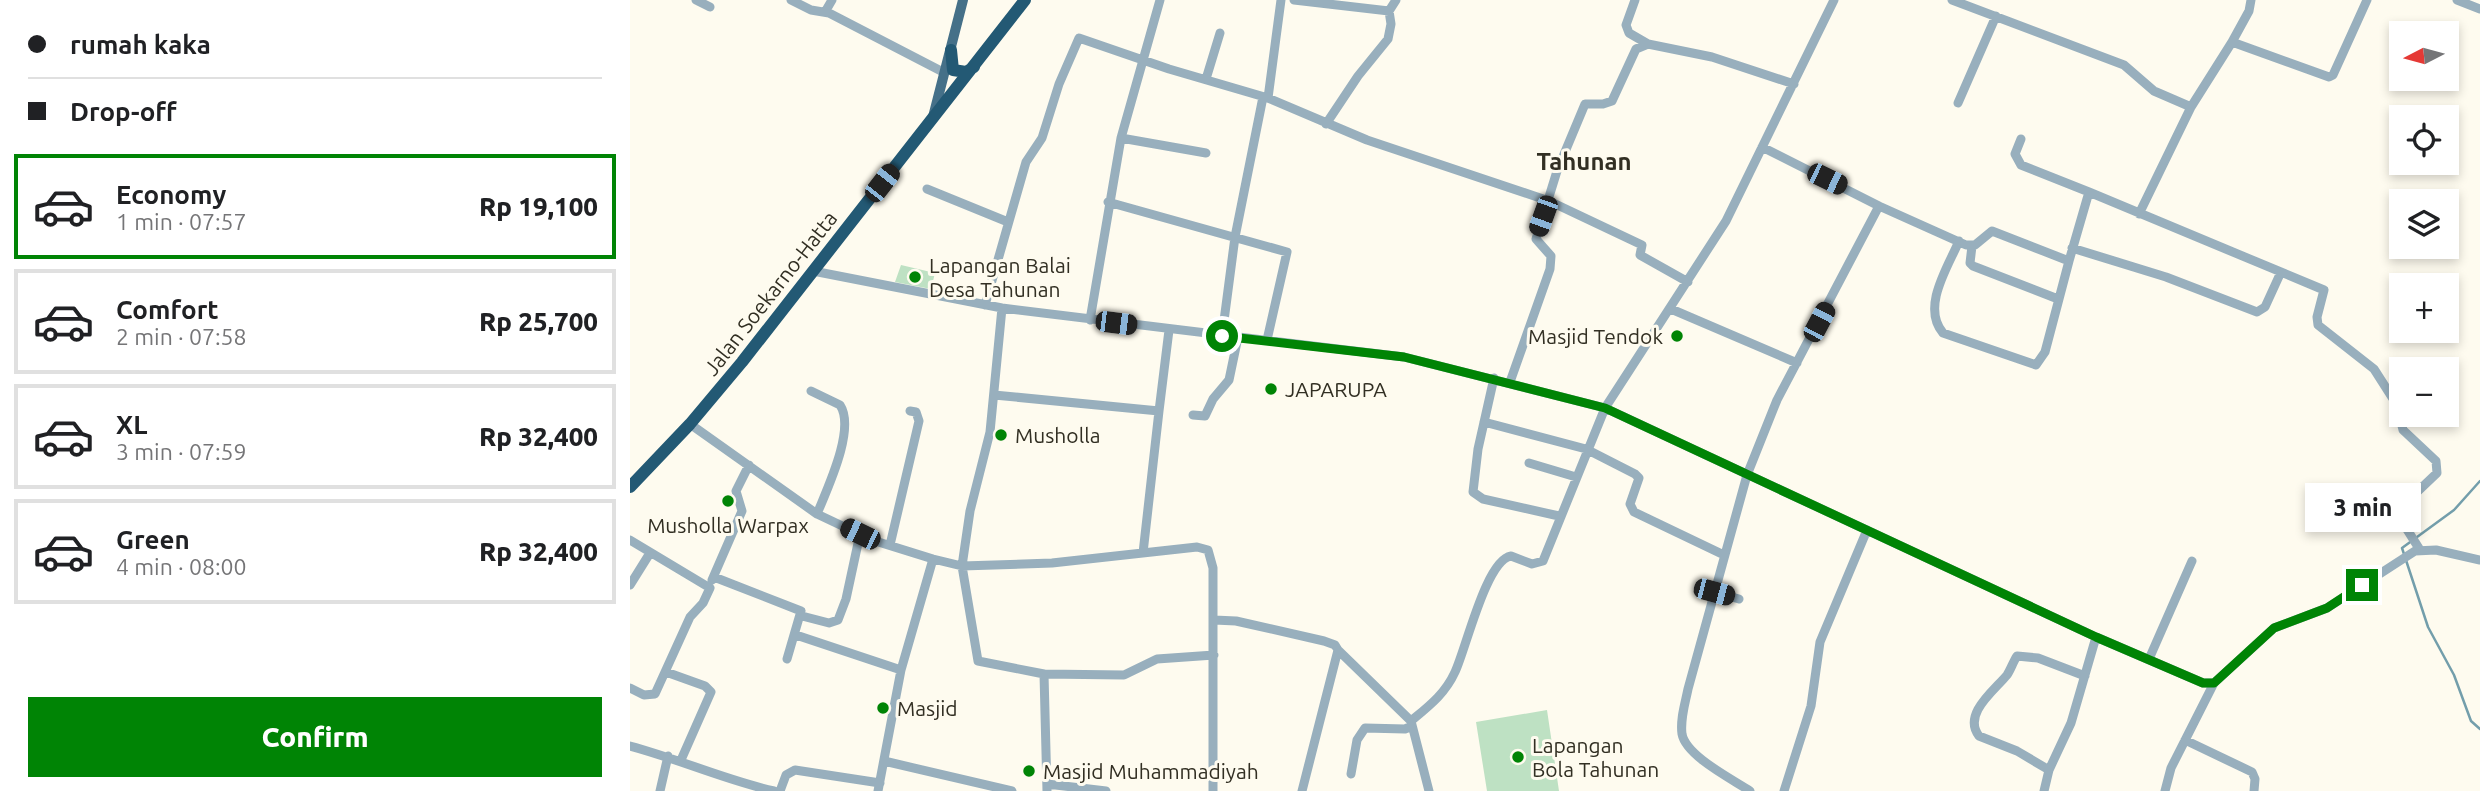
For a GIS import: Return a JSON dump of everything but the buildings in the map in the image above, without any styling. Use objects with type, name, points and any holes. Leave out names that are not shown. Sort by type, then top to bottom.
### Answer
[{"type":"highway","name":"Jalan Soekarno-Hatta","points":[[630,487],[690,424],[977,65],[1025,0]]},
{"type":"highway","points":[[951,50],[951,65],[958,72],[966,72],[977,65]]},
{"type":"main road","points":[[933,117],[963,0]]},
{"type":"street","points":[[696,0],[710,7]]},
{"type":"street","points":[[791,0],[811,10],[825,12],[943,72]]},
{"type":"street","points":[[825,12],[832,0]]},
{"type":"street","points":[[1090,320],[1121,138],[1160,0]]},
{"type":"street","points":[[1222,336],[1235,237],[1265,97],[1281,0]]},
{"type":"street","points":[[1294,0],[1389,10]]},
{"type":"street","points":[[1326,124],[1358,76],[1388,39],[1391,24],[1389,10],[1396,0]]},
{"type":"street","points":[[1635,0],[1626,26],[1629,33],[1648,44],[1712,57],[1794,84]]},
{"type":"street","points":[[1350,774],[1357,740],[1365,727],[1405,729],[1444,692],[1455,672],[1500,562],[1511,556],[1532,564],[1541,563],[1605,408],[1726,222],[1834,0]]},
{"type":"street","points":[[1952,0],[2124,65],[2154,91],[2191,107]]},
{"type":"street","points":[[2139,214],[2191,107],[2232,42],[2249,11],[2251,0]]},
{"type":"street","points":[[2232,42],[2329,77],[2333,75],[2367,0]]},
{"type":"street","points":[[2457,0],[2480,9]]},
{"type":"street","points":[[1958,103],[1996,16]]},
{"type":"street","points":[[1206,79],[1220,33]]},
{"type":"street","points":[[985,305],[1029,154],[1042,138],[1059,85],[1079,38],[1143,61],[1265,97],[1326,124],[1549,201],[1642,245],[1640,255],[1688,282]]},
{"type":"street","points":[[1510,382],[1552,261],[1536,239],[1564,149],[1585,104],[1612,101],[1636,49],[1648,44]]},
{"type":"street","points":[[1121,138],[1206,153]]},
{"type":"street","points":[[2021,139],[2015,154],[2021,165],[2323,290],[2317,317],[2318,325],[2374,369],[2398,405],[2404,432],[2436,461],[2437,472],[2397,509],[2396,514],[2420,550]]},
{"type":"street","points":[[1762,147],[1879,205],[1972,246]]},
{"type":"street","points":[[927,190],[1008,222]]},
{"type":"street","points":[[1959,241],[1939,287],[1934,310],[1943,333],[2040,364],[2089,192]]},
{"type":"street","points":[[1108,202],[1287,252],[1289,258],[1267,340]]},
{"type":"street","points":[[1750,791],[1689,749],[1682,737],[1681,723],[1688,689],[1747,475],[1777,400],[1879,205]]},
{"type":"street","points":[[2058,299],[1973,266],[1970,263],[1972,246],[1992,231],[2069,261]]},
{"type":"street","points":[[2072,248],[2166,277],[2257,312],[2264,307],[2281,272]]},
{"type":"street","points":[[813,271],[1002,308],[1404,357],[1605,408],[2096,637],[2203,683],[2214,683]]},
{"type":"street","points":[[1002,308],[990,432],[970,510],[962,565],[978,661],[1044,674],[1124,675],[1157,659],[1214,655]]},
{"type":"street","points":[[1671,309],[1797,363]]},
{"type":"street","points":[[1143,553],[1169,330]]},
{"type":"street","points":[[1193,415],[1205,416],[1213,400],[1229,380],[1238,337]]},
{"type":"street","points":[[1494,378],[1474,476],[1475,495],[1559,516]]},
{"type":"street","points":[[811,391],[840,405],[846,419],[843,441],[817,514]]},
{"type":"street","points":[[994,395],[1159,411]]},
{"type":"street","points":[[890,545],[919,421],[916,412],[910,411]]},
{"type":"street","points":[[1484,422],[1586,449],[1639,478],[1630,505],[1634,512],[1724,555]]},
{"type":"street","points":[[690,424],[817,514],[860,534],[933,559],[962,565],[1052,563],[1197,547],[1208,550],[1213,568],[1213,791]]},
{"type":"street","points":[[1529,463],[1576,477]]},
{"type":"street","points":[[630,688],[644,695],[656,694],[690,617],[703,603],[742,512],[737,491],[749,465]]},
{"type":"street","points":[[1784,791],[1811,706],[1820,642],[1867,530]]},
{"type":"street","points":[[802,616],[830,624],[838,620],[846,599],[860,534]]},
{"type":"street","points":[[630,540],[709,589]]},
{"type":"street","points":[[2165,791],[2185,740],[2214,683],[2274,628],[2327,608],[2400,559],[2420,550],[2436,550],[2480,560]]},
{"type":"street","points":[[630,585],[650,553]]},
{"type":"street","points":[[780,791],[786,775],[795,770],[879,787],[901,670],[933,559]]},
{"type":"street","points":[[2149,659],[2192,561]]},
{"type":"street","points":[[714,577],[801,611],[802,616],[788,659]]},
{"type":"street","points":[[1714,592],[1739,599]]},
{"type":"street","points":[[1214,620],[1236,621],[1335,645],[1412,723],[1429,791]]},
{"type":"street","points":[[796,635],[901,670]]},
{"type":"street","points":[[2044,791],[2049,770],[2071,723],[2096,637]]},
{"type":"street","points":[[1302,791],[1338,650]]},
{"type":"street","points":[[2049,770],[2017,751],[1979,736],[1975,727],[1978,711],[1987,694],[2007,675],[2017,656],[2038,658],[2085,676]]},
{"type":"street","points":[[666,672],[705,686],[711,692],[681,760]]},
{"type":"street","points":[[1044,674],[1047,788],[1106,791]]},
{"type":"street","points":[[2185,740],[2252,772],[2255,779],[2254,791]]},
{"type":"street","points":[[630,746],[681,760],[734,782],[774,791]]},
{"type":"street","points":[[660,791],[668,756]]},
{"type":"street","points":[[884,761],[1012,791]]},
{"type":"green space","name":"Lapangan Balai Desa Tahunan","points":[[901,265],[935,273],[931,289],[895,282]]},
{"type":"green space","name":"Lapangan Bola Tahunan","points":[[1547,710],[1559,791],[1487,791],[1476,722]]},
{"type":"waterway","points":[[2480,481],[2454,510],[2402,548],[2428,627],[2454,675],[2471,721],[2480,729]]},
{"type":"place","name":"Lapangan Balai Desa Tahunan","points":[[915,277]]},
{"type":"place","name":"Masjid Tendok","points":[[1677,336]]},
{"type":"place","name":"JAPARUPA","points":[[1271,389]]},
{"type":"place","name":"Musholla","points":[[1001,435]]},
{"type":"place","name":"Musholla Warpax","points":[[728,501]]},
{"type":"place","name":"Masjid","points":[[883,708]]},
{"type":"place","name":"Lapangan Bola Tahunan","points":[[1518,757]]},
{"type":"place","name":"Masjid Muhammadiyah","points":[[1029,771]]},
{"type":"district","name":"Tahunan","points":[[1584,161]]},
{"type":"route","points":[[1222,336],[1404,357],[1605,408],[2096,637],[2207,684],[2214,683],[2274,628],[2327,608],[2362,585]]}]
